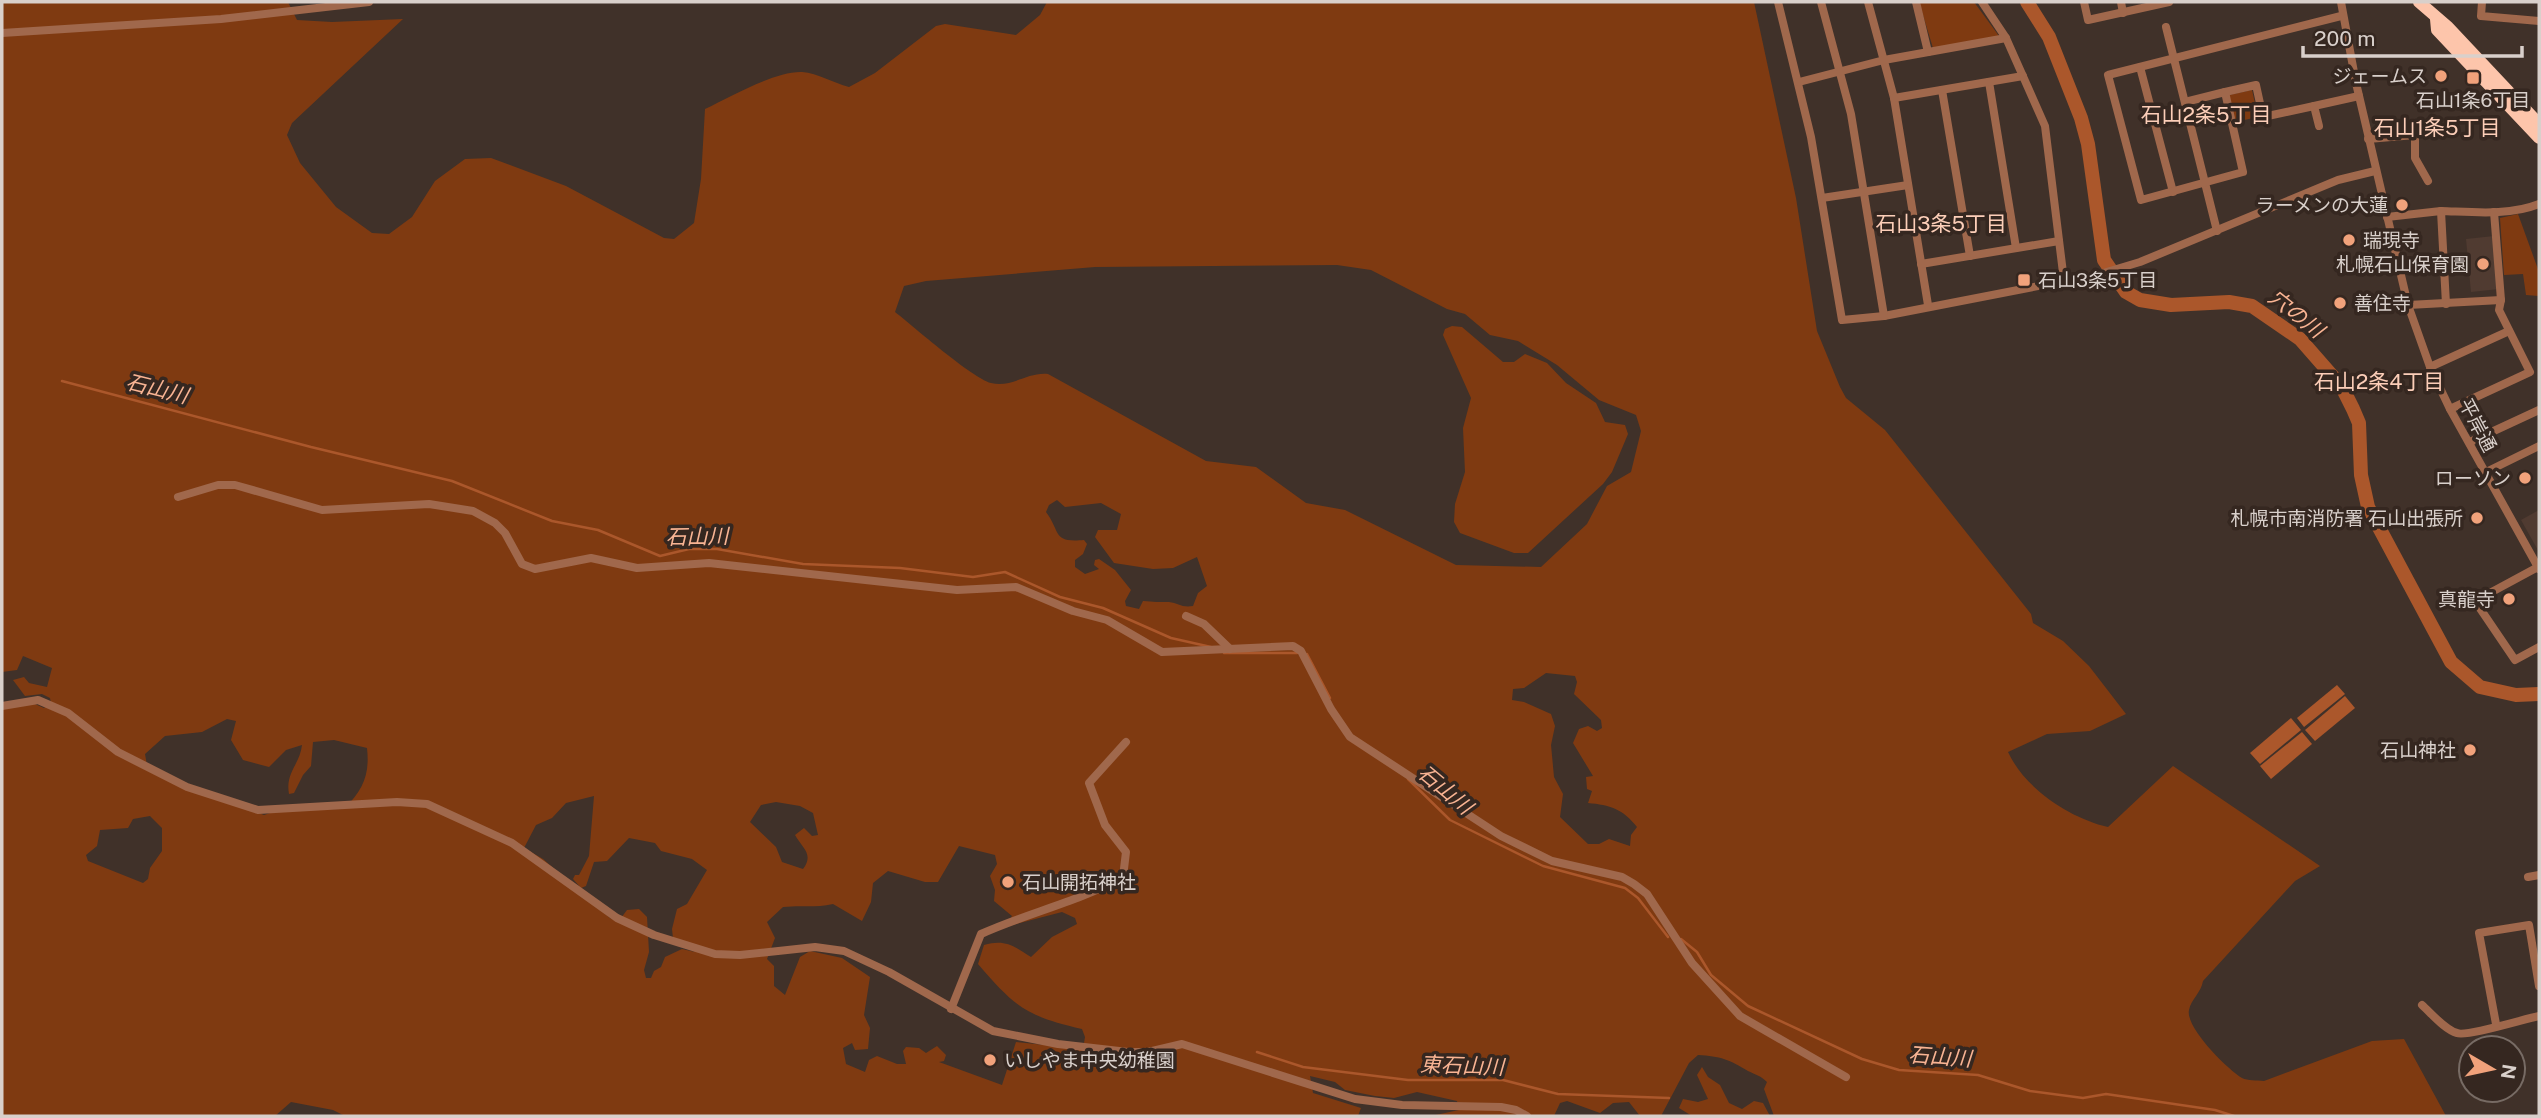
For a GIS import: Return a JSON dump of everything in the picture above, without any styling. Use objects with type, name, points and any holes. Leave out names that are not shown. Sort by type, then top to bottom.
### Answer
[{"type":"highway","points":[[2419,2],[2448,27],[2539,124]]},
{"type":"highway","points":[[2436,19],[2437,30],[2539,138]]},
{"type":"street","points":[[2,33],[221,19],[369,2]]},
{"type":"street","points":[[1778,2],[1799,82],[1842,320],[1884,316],[1928,305],[2100,274],[2217,231],[2338,180],[2375,171]]},
{"type":"street","points":[[1821,2],[1850,114],[1884,316]]},
{"type":"street","points":[[1868,2],[1894,99],[1928,305]]},
{"type":"street","points":[[1916,2],[1928,52]]},
{"type":"street","points":[[1982,2],[2006,38],[2045,126],[2064,281]]},
{"type":"street","points":[[2084,2],[2088,20],[2169,2]]},
{"type":"street","points":[[2121,2],[2123,13]]},
{"type":"street","name":"平岸通","points":[[2341,2],[2341,16],[2358,96],[2408,305],[2430,367],[2538,568]]},
{"type":"street","points":[[2482,2],[2481,16],[2539,21]]},
{"type":"street","points":[[2225,92],[2243,172],[2141,200],[2108,75],[2341,16]]},
{"type":"street","points":[[2166,27],[2217,231]]},
{"type":"street","points":[[1799,82],[1884,60],[2006,38]]},
{"type":"street","points":[[2140,67],[2173,192]]},
{"type":"street","points":[[1894,99],[2023,76]]},
{"type":"street","points":[[1989,82],[2016,248]]},
{"type":"street","points":[[2185,102],[2256,85],[2263,117],[2358,96]]},
{"type":"street","points":[[1942,90],[1970,256]]},
{"type":"street","points":[[2314,106],[2319,126]]},
{"type":"street","points":[[2368,139],[2415,135],[2415,158],[2428,181]]},
{"type":"street","points":[[1822,198],[1908,185]]},
{"type":"street","points":[[2387,217],[2441,211],[2494,212],[2539,204]]},
{"type":"street","points":[[2441,211],[2446,304]]},
{"type":"street","points":[[2451,409],[2530,372],[2499,310],[2501,300],[2494,212]]},
{"type":"street","points":[[1921,264],[2059,241]]},
{"type":"street","points":[[2408,305],[2501,300]]},
{"type":"street","points":[[2430,367],[2509,331]]},
{"type":"street","points":[[2470,443],[2539,410]]},
{"type":"street","points":[[2486,472],[2539,446]]},
{"type":"street","points":[[178,497],[218,485],[235,485],[322,510],[429,504],[462,509],[495,523],[505,533],[522,564],[535,569],[591,558],[637,568],[698,563],[748,566],[957,590],[1016,587],[1073,611],[1107,620],[1162,652],[1285,645],[1301,651],[1331,709],[1350,737],[1501,836],[1552,861],[1622,877],[1634,884],[1647,894],[1692,963],[1740,1016],[1846,1077]]},
{"type":"street","points":[[2538,568],[2475,601],[2515,660],[2539,647]]},
{"type":"street","points":[[1186,616],[1204,624],[1226,649]]},
{"type":"street","points":[[2,706],[38,700],[68,713],[118,752],[187,787],[258,810],[397,802],[427,804],[512,842],[617,918],[654,935],[715,954],[740,955],[816,947],[844,951],[889,972],[993,1031],[1058,1044],[1128,1052],[1148,1052],[1182,1044],[1355,1099],[1402,1105],[1501,1107],[1527,1116]]},
{"type":"street","points":[[951,1009],[981,934],[1013,919],[1098,890],[1123,877],[1126,852],[1105,825],[1088,783],[1126,742]]},
{"type":"street","points":[[2528,877],[2539,875]]},
{"type":"street","points":[[2496,1024],[2479,933],[2529,925],[2539,986]]},
{"type":"street","points":[[2422,1005],[2455,1033],[2469,1034],[2496,1024],[2539,1016]]},
{"type":"shaded area","points":[[2,2],[288,2],[297,20],[332,22],[403,19],[292,123],[287,135],[300,163],[336,207],[372,233],[389,234],[412,217],[435,181],[465,159],[491,158],[566,186],[664,238],[674,239],[694,223],[701,179],[705,109],[753,86],[791,73],[814,74],[849,87],[875,73],[936,26],[945,24],[1016,35],[1040,15],[1047,2],[1754,2],[1796,198],[1817,331],[1840,387],[1846,398],[1885,430],[2031,614],[2033,623],[2063,641],[2089,666],[2126,714],[2090,731],[2047,734],[2008,752],[2016,765],[2025,778],[2050,800],[2079,817],[2108,827],[2173,766],[2320,866],[2295,881],[2203,981],[2189,1010],[2193,1027],[2208,1047],[2235,1073],[2244,1079],[2264,1081],[2372,1041],[2404,1039],[2446,1116],[1774,1116],[1764,1089],[1767,1082],[1765,1080],[1724,1059],[1698,1055],[1689,1063],[1661,1116],[1640,1116],[1629,1102],[1613,1103],[1600,1113],[1567,1101],[1560,1103],[1554,1116],[1431,1116],[1459,1110],[1457,1101],[1417,1092],[1394,1098],[1375,1096],[1345,1090],[1335,1082],[1310,1076],[1313,1093],[1361,1108],[1358,1116],[345,1116],[333,1110],[291,1102],[275,1116],[2,1116],[2,706],[35,704],[44,708],[51,703],[50,698],[42,694],[25,696],[13,680],[24,677],[29,683],[47,687],[52,668],[23,656],[17,670],[2,672]],"holes":[[[1337,265],[1371,270],[1447,309],[1465,314],[1490,335],[1518,341],[1557,365],[1599,400],[1636,415],[1641,431],[1631,472],[1607,486],[1587,524],[1541,567],[1456,565],[1345,510],[1306,503],[1256,467],[1206,461],[1048,374],[999,384],[982,379],[895,312],[904,286],[926,281],[1095,267]],[[1057,500],[1065,507],[1101,503],[1121,514],[1117,530],[1098,530],[1095,537],[1114,563],[1153,569],[1173,568],[1197,557],[1207,586],[1198,593],[1193,606],[1143,601],[1139,609],[1126,606],[1125,601],[1131,590],[1115,570],[1099,559],[1095,560],[1094,565],[1099,569],[1085,574],[1075,567],[1075,560],[1083,554],[1087,544],[1084,540],[1062,538],[1046,512],[1049,505]],[[1546,673],[1575,676],[1577,682],[1574,694],[1601,720],[1602,728],[1597,731],[1588,726],[1579,729],[1573,743],[1593,776],[1586,777],[1587,789],[1592,791],[1588,803],[1616,809],[1632,821],[1637,827],[1631,835],[1630,846],[1609,839],[1599,844],[1588,844],[1560,817],[1563,794],[1554,777],[1551,745],[1555,726],[1551,714],[1524,702],[1512,700],[1513,689],[1524,688]],[[227,719],[236,721],[231,740],[243,760],[269,767],[286,750],[302,745],[289,780],[289,794],[294,793],[311,766],[313,742],[334,740],[367,748],[366,774],[356,795],[344,809],[279,810],[264,815],[148,771],[145,754],[165,736],[202,732]],[[594,796],[589,856],[579,875],[575,875],[573,879],[581,888],[586,886],[594,862],[607,861],[629,838],[655,843],[661,851],[692,859],[707,870],[687,904],[677,909],[672,929],[673,938],[695,952],[682,949],[665,957],[661,967],[654,971],[651,978],[646,978],[644,970],[649,952],[647,917],[639,909],[627,910],[618,922],[610,918],[543,859],[524,848],[536,825],[552,818],[566,803]],[[776,802],[800,806],[813,813],[818,835],[812,836],[804,828],[795,835],[808,859],[803,869],[782,862],[776,847],[750,822],[761,805]],[[150,816],[162,828],[162,851],[150,868],[148,879],[143,883],[88,861],[86,855],[97,846],[100,830],[128,828],[133,819]],[[959,846],[995,855],[997,864],[990,876],[995,890],[994,901],[1012,916],[1005,927],[1062,912],[1075,918],[1077,924],[1052,937],[1031,957],[1009,945],[991,943],[984,945],[978,964],[1002,991],[1023,1008],[1047,1020],[1082,1029],[1085,1037],[1083,1049],[1016,1042],[1002,1085],[939,1062],[944,1061],[946,1055],[937,1046],[926,1053],[919,1048],[906,1047],[903,1051],[906,1064],[897,1064],[877,1056],[869,1060],[865,1072],[846,1064],[843,1048],[852,1043],[855,1050],[868,1049],[870,1028],[864,1015],[870,977],[842,958],[810,951],[800,957],[785,995],[774,986],[774,966],[767,959],[775,938],[767,922],[783,907],[833,904],[862,921],[871,902],[873,883],[888,871],[925,882],[938,882]]]},
{"type":"shaded area","points":[[1919,2],[1974,2],[1999,36],[1933,48]]},
{"type":"shaded area","points":[[2252,90],[2258,117],[2235,122],[2229,95]]},
{"type":"shaded area","points":[[2518,214],[2539,272],[2539,296],[2526,295],[2523,274],[2504,275],[2500,218]]},
{"type":"shaded area","name":"札幌石山保育園","points":[[2494,236],[2499,289],[2471,292],[2466,239]]},
{"type":"shaded area","points":[[1452,326],[1462,327],[1503,362],[1514,362],[1525,354],[1547,363],[1566,383],[1596,403],[1605,422],[1625,425],[1628,434],[1612,472],[1603,484],[1528,553],[1514,553],[1460,533],[1454,522],[1455,504],[1465,472],[1463,428],[1471,398],[1443,335],[1445,329]]},
{"type":"shaded area","points":[[2539,510],[2539,552],[2521,520]]},
{"type":"shaded area","points":[[2337,685],[2345,694],[2304,727],[2297,718]]},
{"type":"shaded area","points":[[2345,696],[2355,708],[2315,741],[2305,730]]},
{"type":"shaded area","points":[[2291,718],[2301,730],[2260,764],[2250,753]]},
{"type":"shaded area","points":[[2302,732],[2312,744],[2271,779],[2260,766]]},
{"type":"shaded area","points":[[1702,1067],[1708,1077],[1720,1085],[1729,1103],[1742,1109],[1754,1101],[1763,1103],[1770,1116],[1692,1116],[1679,1108],[1683,1099],[1698,1102],[1708,1099],[1697,1075]]},
{"type":"waterway","name":"穴の川","points":[[2027,2],[2049,37],[2081,118],[2088,144],[2104,260],[2126,292],[2140,300],[2171,305],[2229,302],[2252,306],[2300,339],[2342,387],[2353,409],[2359,423],[2361,475],[2368,507],[2451,662],[2480,687],[2516,695],[2539,694]]},
{"type":"waterway","name":"石山川","points":[[62,381],[452,481],[552,521],[598,530],[660,556],[689,549],[717,549],[803,564],[900,568],[973,577],[1005,572],[1060,597],[1103,608],[1171,638],[1211,647]]},
{"type":"waterway","name":"石山川","points":[[1224,653],[1297,653]]},
{"type":"waterway","name":"石山川","points":[[1307,654],[1330,698]]},
{"type":"waterway","name":"石山川","points":[[1408,779],[1450,820],[1543,866],[1625,888],[1638,898],[1668,937]]},
{"type":"waterway","name":"石山川","points":[[1681,939],[1697,952],[1711,975],[1748,1006],[1862,1059],[1899,1070],[1978,1075],[2030,1091],[2083,1098],[2106,1094],[2215,1110],[2234,1116]]},
{"type":"waterway","name":"東石山川","points":[[1257,1052],[1303,1067],[1408,1080],[1503,1080],[1558,1094],[1669,1098]]},
{"type":"place","name":"ジェームス","points":[[2441,76]]},
{"type":"place","name":"石山1条6丁目","points":[[2473,78]]},
{"type":"place","name":"ラーメンの大蓮","points":[[2402,205]]},
{"type":"place","name":"瑞現寺","points":[[2349,240]]},
{"type":"place","name":"札幌石山保育園","points":[[2483,264]]},
{"type":"place","name":"石山3条5丁目","points":[[2024,280]]},
{"type":"place","name":"善住寺","points":[[2340,303]]},
{"type":"place","name":"ローソン","points":[[2525,478]]},
{"type":"place","name":"札幌市南消防署 石山出張所","points":[[2477,518]]},
{"type":"place","name":"真龍寺","points":[[2509,599]]},
{"type":"place","name":"石山神社","points":[[2470,750]]},
{"type":"place","name":"石山開拓神社","points":[[1008,882]]},
{"type":"place","name":"いしやま中央幼稚園","points":[[990,1060]]},
{"type":"district","name":"石山2条5丁目","points":[[2206,115]]},
{"type":"district","name":"石山1条5丁目","points":[[2437,128]]},
{"type":"district","name":"石山3条5丁目","points":[[1941,224]]},
{"type":"district","name":"石山2条4丁目","points":[[2379,382]]}]
